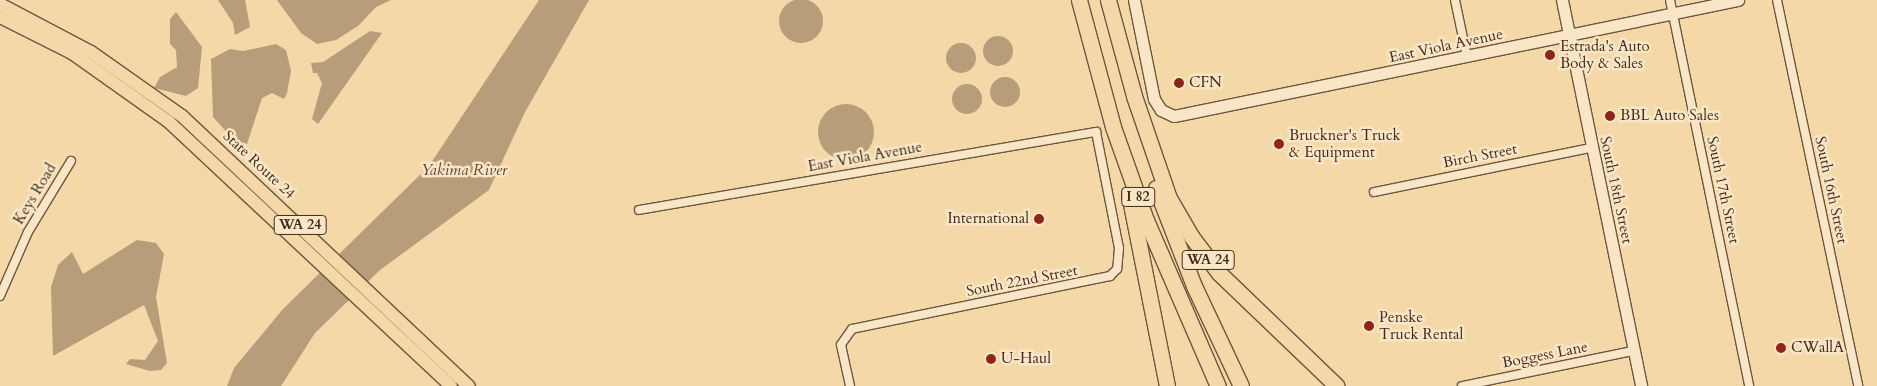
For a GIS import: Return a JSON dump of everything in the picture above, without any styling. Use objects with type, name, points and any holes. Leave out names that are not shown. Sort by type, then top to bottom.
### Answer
[{"type":"highway","name":"I 82","points":[[1079,0],[1113,127],[1172,288],[1218,386]]},
{"type":"highway","name":"I 82","points":[[1103,0],[1128,102],[1168,223],[1241,386]]},
{"type":"highway","name":"WA 24","points":[[1108,0],[1134,96],[1169,198],[1204,256],[1338,386]]},
{"type":"highway","points":[[1113,127],[1167,386]]},
{"type":"main road","name":"State Route 24","points":[[0,4],[119,77],[211,142],[469,386]]},
{"type":"main road","name":"State Route 24","points":[[0,17],[119,77],[206,153],[451,386]]},
{"type":"street","name":"East Viola Avenue","points":[[1134,0],[1152,89],[1161,110],[1182,115],[1738,0]]},
{"type":"street","points":[[1455,0],[1466,57]]},
{"type":"street","name":"South 18th Street","points":[[1562,0],[1641,386]]},
{"type":"street","name":"South 17th Street","points":[[1670,0],[1749,386]]},
{"type":"street","name":"South 16th Street","points":[[1777,0],[1858,386]]},
{"type":"street","name":"East Viola Avenue","points":[[639,210],[1096,132]]},
{"type":"street","name":"South 22nd Street","points":[[850,386],[842,345],[852,329],[1110,276],[1117,269],[1119,248],[1096,132]]},
{"type":"street","name":"Birch Street","points":[[1374,192],[1591,148]]},
{"type":"street","name":"Keys Road","points":[[0,296],[28,232],[71,161]]},
{"type":"street","name":"Boggess Lane","points":[[1462,386],[1633,351]]},
{"type":"water","points":[[801,-1],[813,3],[819,9],[823,21],[819,33],[813,39],[801,43],[789,39],[783,33],[779,21],[783,9],[789,3]]},
{"type":"water","points":[[218,0],[245,0],[250,27],[235,35],[233,23]]},
{"type":"water","points":[[277,0],[391,0],[376,7],[358,26],[336,40],[317,44],[301,33]]},
{"type":"water","name":"Yakima River","points":[[539,0],[589,0],[525,112],[489,190],[380,270],[315,333],[281,386],[227,386],[234,368],[283,309],[429,166]]},
{"type":"water","points":[[176,12],[202,47],[198,88],[186,96],[154,88],[160,77],[177,67],[176,50],[170,44],[170,19]]},
{"type":"water","points":[[370,31],[382,33],[318,124],[312,119],[322,83],[317,73],[313,73],[311,63],[323,62]]},
{"type":"water","points":[[998,36],[1009,40],[1013,51],[1009,62],[998,66],[987,62],[983,51],[987,40]]},
{"type":"water","points":[[961,43],[972,47],[976,58],[972,69],[961,73],[950,69],[946,58],[950,47]]},
{"type":"water","points":[[276,44],[286,50],[291,71],[287,93],[284,99],[272,93],[262,98],[247,144],[234,140],[213,117],[211,59],[230,49],[243,51]]},
{"type":"water","points":[[1005,77],[1016,81],[1020,92],[1016,103],[1005,107],[994,103],[990,92],[994,81]]},
{"type":"water","points":[[967,84],[978,88],[982,99],[978,110],[967,114],[956,110],[952,99],[956,88]]},
{"type":"water","points":[[846,104],[857,106],[866,112],[872,121],[874,132],[872,143],[866,152],[857,158],[846,160],[835,158],[826,152],[820,143],[818,132],[820,121],[826,112],[835,106]]},
{"type":"water","points":[[137,240],[156,243],[164,254],[156,297],[167,363],[161,370],[150,371],[126,364],[130,359],[145,360],[158,341],[144,305],[53,356],[51,287],[58,265],[72,252],[83,274]]},
{"type":"place","name":"Estrada's Auto Body & Sales","points":[[1550,55]]},
{"type":"place","name":"CFN","points":[[1179,83]]},
{"type":"place","name":"BBL Auto Sales","points":[[1610,116]]},
{"type":"place","name":"Bruckner's Truck & Equipment","points":[[1279,144]]},
{"type":"place","name":"International","points":[[1039,219]]},
{"type":"place","name":"Penske Truck Rental","points":[[1369,326]]},
{"type":"place","name":"CWallA","points":[[1781,348]]},
{"type":"place","name":"U-Haul","points":[[991,359]]}]
